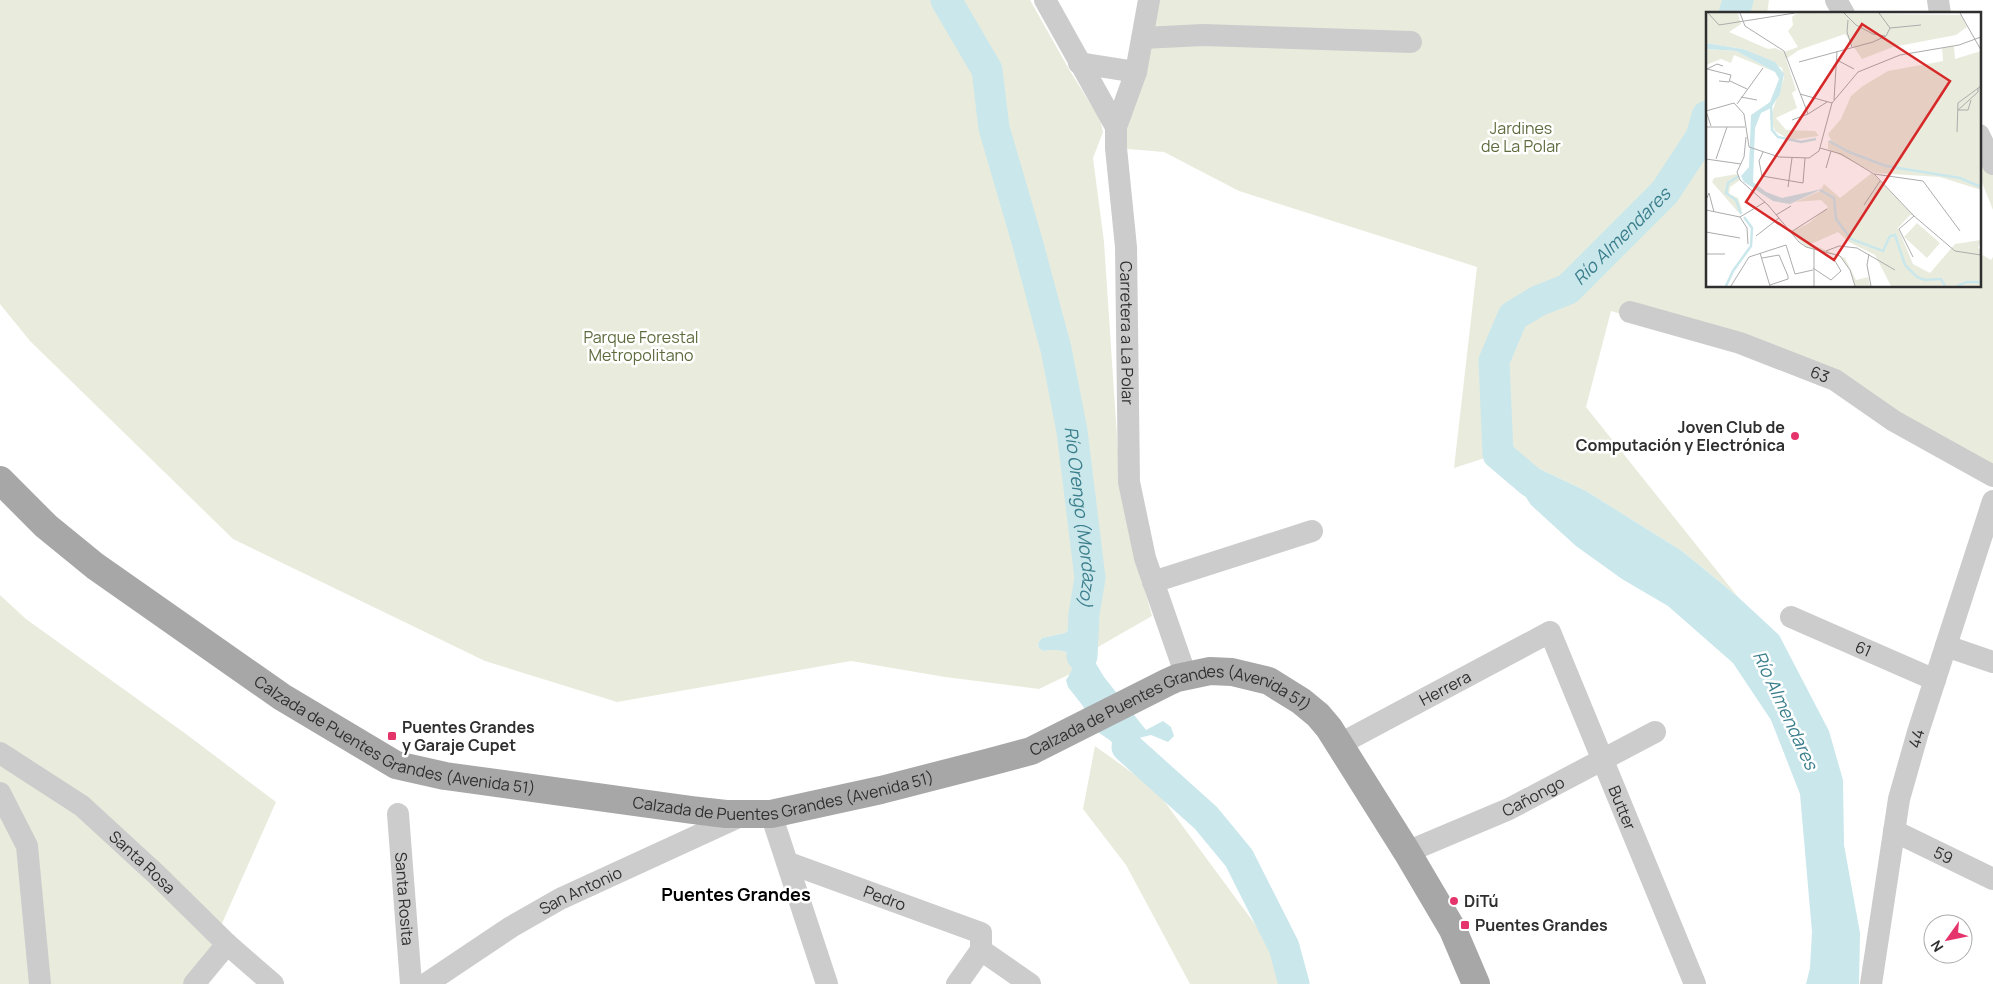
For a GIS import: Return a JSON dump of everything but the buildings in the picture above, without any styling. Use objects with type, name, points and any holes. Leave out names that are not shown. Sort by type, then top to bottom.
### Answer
[{"type":"main road","name":"Calzada de Puentes Grandes (Avenida 51)","points":[[0,480],[46,526],[103,572],[282,697],[396,765],[445,776],[692,810],[772,814],[881,790],[1023,754],[1177,679],[1210,671],[1232,672],[1268,681],[1301,700],[1318,715],[1340,744],[1453,930],[1476,984]]},
{"type":"street","name":"Carretera a La Polar","points":[[1045,0],[1078,63],[1116,127],[1116,148],[1126,247],[1129,482],[1145,558],[1154,582],[1177,679]]},
{"type":"street","points":[[1116,127],[1136,72],[1149,0]]},
{"type":"street","points":[[1836,0],[1843,12]]},
{"type":"street","points":[[1143,38],[1203,35],[1411,42]]},
{"type":"street","points":[[1078,63],[1136,72]]},
{"type":"street","points":[[1980,137],[1993,164]]},
{"type":"street","name":"63","points":[[1630,312],[1740,343],[1834,380],[1894,420],[1993,476]]},
{"type":"street","name":"44","points":[[1871,984],[1899,799],[1918,732],[1993,501]]},
{"type":"street","points":[[1154,582],[1312,531]]},
{"type":"street","name":"61","points":[[1791,617],[1935,680]]},
{"type":"street","name":"Herrera","points":[[1340,744],[1550,632]]},
{"type":"street","name":"Butter","points":[[1550,632],[1695,984]]},
{"type":"street","points":[[1946,646],[1993,662]]},
{"type":"street","name":"Cañongo","points":[[1407,852],[1509,809],[1655,732]]},
{"type":"street","name":"Santa Rosa","points":[[0,754],[82,806],[157,875],[227,944],[273,984]]},
{"type":"street","points":[[0,793],[26,846],[40,984]]},
{"type":"street","name":"Santa Rosita","points":[[398,814],[411,984]]},
{"type":"street","name":"San Antonio","points":[[426,984],[511,927],[560,899],[745,814]]},
{"type":"street","points":[[772,814],[827,984]]},
{"type":"street","name":"59","points":[[1894,831],[1993,878]]},
{"type":"street","name":"Pedro","points":[[788,863],[981,942],[1030,984]]},
{"type":"street","points":[[957,984],[981,942]]},
{"type":"street","points":[[194,984],[227,944]]},
{"type":"green space","name":"Parque Forestal Metropolitano","points":[[0,0],[1030,0],[1070,71],[1100,119],[1103,132],[1093,158],[1104,242],[1120,481],[1137,561],[1152,616],[1091,651],[1088,638],[1074,622],[1065,633],[1042,638],[1038,643],[1039,648],[1043,651],[1056,649],[1066,652],[1073,660],[1074,666],[1070,674],[1039,689],[945,677],[851,661],[617,702],[485,661],[233,539],[30,341],[0,304]]},
{"type":"green space","name":"Jardines de La Polar","points":[[1151,0],[1769,0],[1767,12],[1706,12],[1706,288],[1980,288],[1980,254],[1991,260],[1993,257],[1993,476],[1835,380],[1611,311],[1586,407],[1738,597],[1682,551],[1586,491],[1527,463],[1497,454],[1454,468],[1477,267],[1239,191],[1164,152],[1116,148]]},
{"type":"green space","points":[[1980,137],[1993,164],[1993,210],[1980,178]]},
{"type":"green space","points":[[0,595],[26,619],[186,734],[276,802],[195,984],[0,984]]},
{"type":"green space","points":[[1095,746],[1156,790],[1280,958],[1281,984],[1190,984],[1126,865],[1083,809]]},
{"type":"water","points":[[1498,454],[1527,463],[1586,491],[1682,551],[1738,597],[1779,635],[1829,731],[1843,780],[1844,845],[1860,933],[1859,984],[1806,984],[1810,968],[1812,932],[1800,794],[1771,720],[1733,663],[1668,606],[1622,579],[1576,546],[1531,505]]},
{"type":"water","points":[[1084,614],[1095,662],[1104,677],[1146,730],[1163,721],[1171,727],[1174,736],[1168,742],[1151,735],[1139,738],[1138,742],[1144,747],[1148,757],[1163,766],[1150,783],[1120,761],[1111,741],[1092,728],[1083,706],[1068,687],[1066,680],[1073,664],[1073,659],[1070,655],[1059,650],[1043,651],[1039,648],[1038,643],[1042,638],[1065,633]]},
{"type":"waterway","name":"Río Orengo (Mordazo)","points":[[946,0],[987,70],[994,128],[1056,349],[1072,431],[1090,578],[1084,614],[1082,656]]},
{"type":"waterway","name":"Río Almendares","points":[[1735,12],[1738,0]]},
{"type":"waterway","name":"Río Almendares","points":[[1531,482],[1498,454],[1494,361],[1513,316],[1538,301],[1568,289],[1665,192],[1701,137],[1706,120]]},
{"type":"waterway","name":"Río Orengo (Mordazo)","points":[[1127,747],[1206,818],[1239,858],[1284,947],[1294,984]]},
{"type":"place","name":"Joven Club de Computación y Electrónica","points":[[1795,436]]},
{"type":"place","name":"Puentes Grandes y Garaje Cupet","points":[[392,736]]},
{"type":"place","name":"DiTú","points":[[1454,901]]},
{"type":"place","name":"Puentes Grandes","points":[[1465,925]]},
{"type":"district","name":"Puentes Grandes","points":[[736,894]]}]
